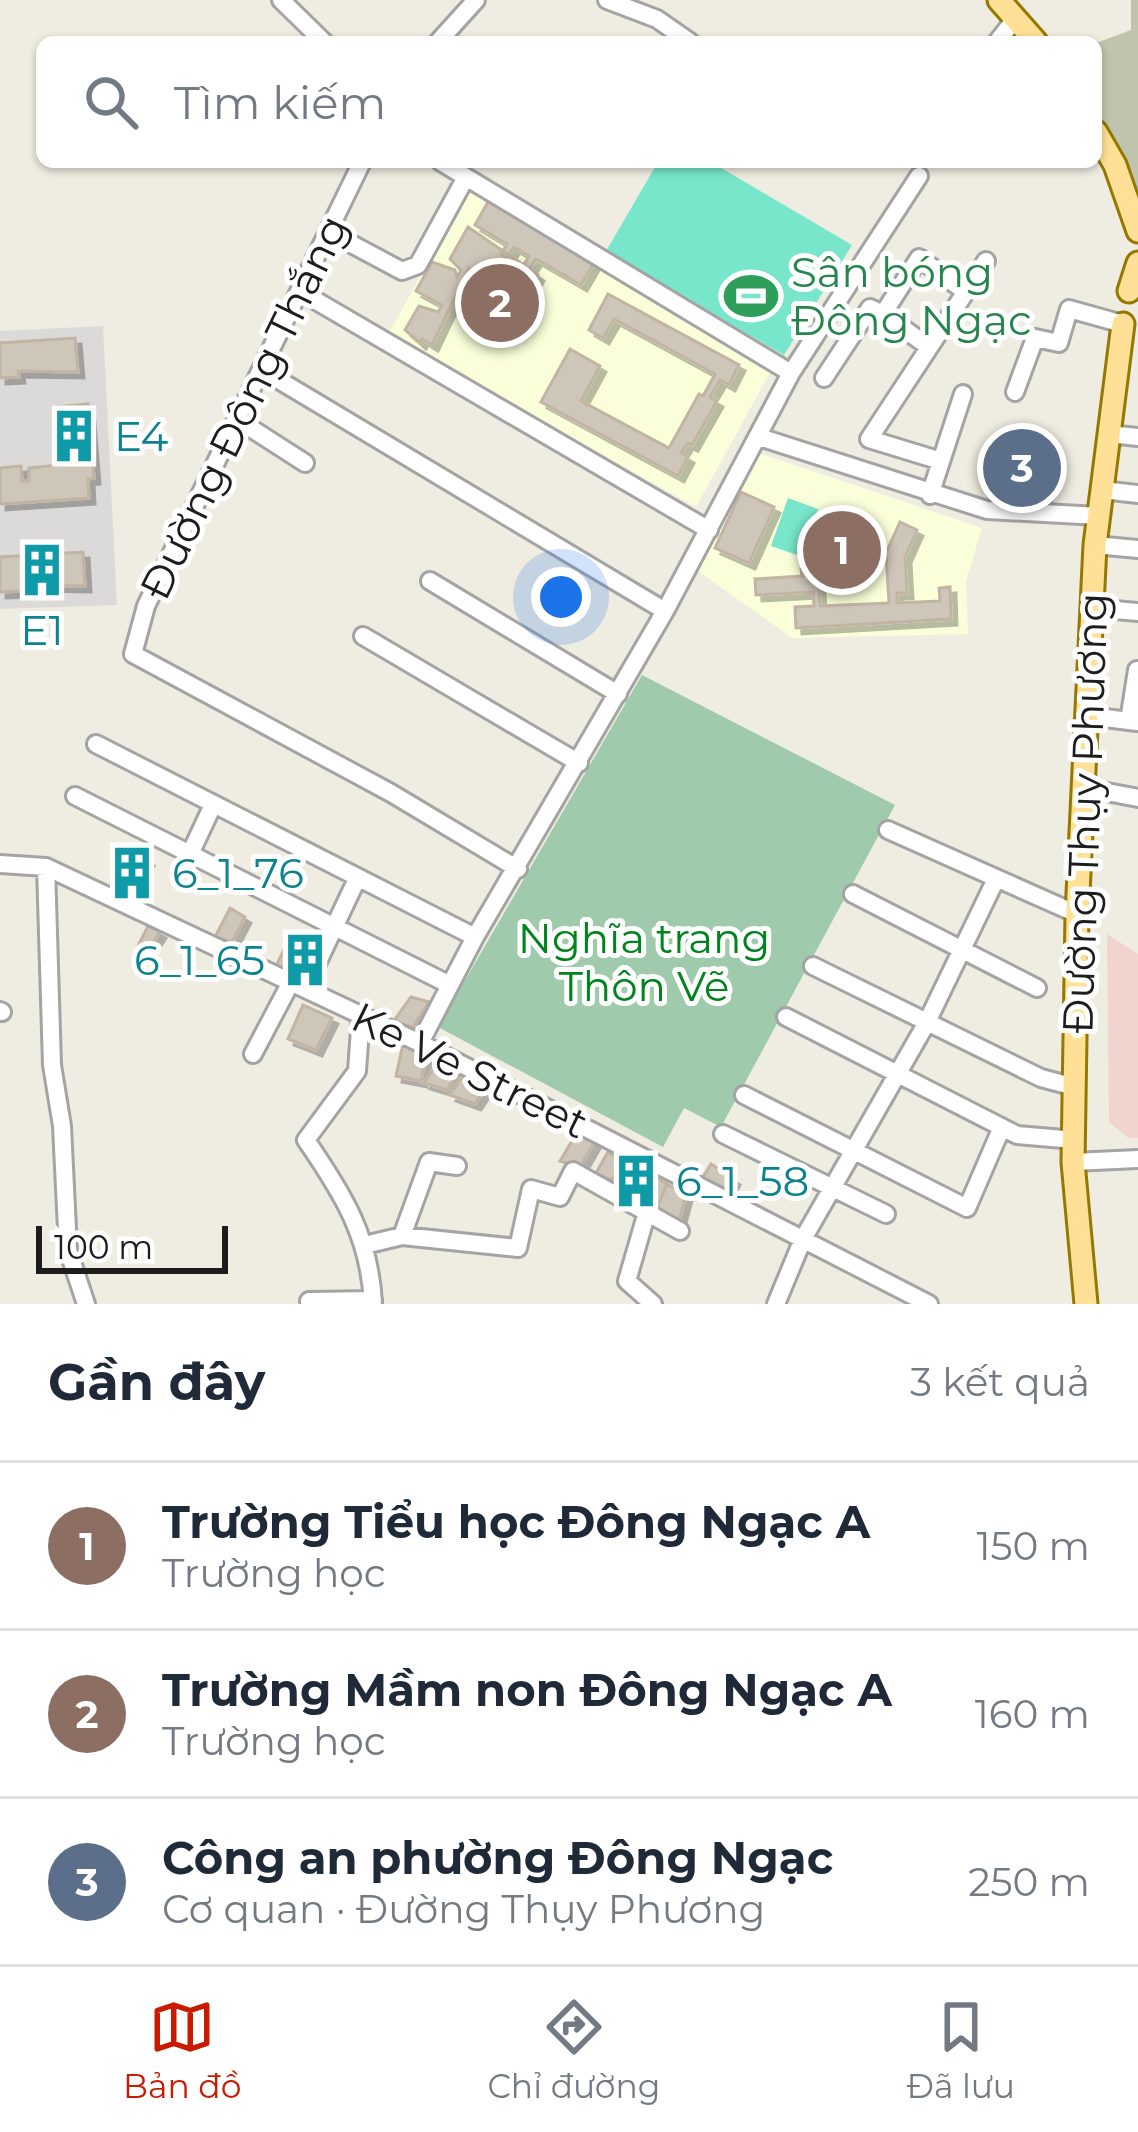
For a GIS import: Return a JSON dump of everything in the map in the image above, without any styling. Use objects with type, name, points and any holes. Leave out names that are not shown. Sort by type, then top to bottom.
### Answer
[{"type":"main road","points":[[999,0],[1031,36]]},
{"type":"main road","points":[[1102,142],[1138,231]]},
{"type":"main road","points":[[1130,290],[1138,263]]},
{"type":"main road","name":"Đường Thụy Phương","points":[[1086,1304],[1074,1151],[1077,914],[1095,545],[1124,324]]},
{"type":"street","points":[[280,0],[318,36]]},
{"type":"street","points":[[443,36],[476,0]]},
{"type":"street","points":[[607,0],[657,19],[681,36]]},
{"type":"street","points":[[1002,36],[1015,19]]},
{"type":"street","name":"Đường Đông Thắng","points":[[359,168],[146,606],[133,654],[370,781],[518,869]]},
{"type":"street","points":[[451,168],[791,373]]},
{"type":"street","points":[[420,1043],[475,937],[665,611],[791,373],[920,176]]},
{"type":"street","points":[[329,232],[402,271],[418,265],[466,177]]},
{"type":"street","points":[[883,314],[919,258],[965,292]]},
{"type":"street","points":[[941,461],[869,439],[986,261]]},
{"type":"street","points":[[301,292],[709,530]]},
{"type":"street","points":[[824,378],[870,308],[929,347]]},
{"type":"street","points":[[1015,392],[1035,338],[1059,343],[1069,309],[1124,324]]},
{"type":"street","points":[[262,370],[665,611]]},
{"type":"street","points":[[930,495],[963,394]]},
{"type":"street","points":[[238,420],[305,463]]},
{"type":"street","points":[[1109,434],[1138,437]]},
{"type":"street","points":[[760,436],[987,510],[1099,516]]},
{"type":"street","points":[[1102,490],[1138,494]]},
{"type":"street","points":[[1095,545],[1138,549]]},
{"type":"street","points":[[430,580],[618,694]]},
{"type":"street","points":[[1092,608],[1138,612]]},
{"type":"street","points":[[363,635],[579,763]]},
{"type":"street","points":[[1089,716],[1134,721],[1137,670]]},
{"type":"street","points":[[96,745],[475,937]]},
{"type":"street","points":[[1086,788],[1138,798]]},
{"type":"street","points":[[75,796],[450,986]]},
{"type":"street","points":[[190,854],[212,807]]},
{"type":"street","points":[[888,830],[1077,914]]},
{"type":"street","name":"Ke Ve Street","points":[[0,864],[46,867],[361,1015],[929,1304]]},
{"type":"street","points":[[46,867],[52,1065],[62,1126],[68,1250],[86,1304]]},
{"type":"street","points":[[253,1054],[298,986],[356,879]]},
{"type":"street","points":[[776,1304],[803,1239],[926,1024],[996,879]]},
{"type":"street","points":[[853,894],[1037,988]]},
{"type":"street","points":[[813,966],[1041,1078],[1076,1087]]},
{"type":"street","points":[[309,1301],[373,1302],[365,1245],[352,1209],[306,1140],[357,1071],[361,1015]]},
{"type":"street","points":[[786,1017],[1017,1136],[1074,1151],[1138,1159]]},
{"type":"street","points":[[744,1095],[967,1208],[1002,1127]]},
{"type":"street","points":[[723,1134],[886,1214]]},
{"type":"street","points":[[402,1236],[429,1162],[457,1166]]},
{"type":"street","points":[[365,1245],[402,1236],[518,1248],[532,1189],[560,1197],[572,1171],[680,1231]]},
{"type":"street","points":[[647,1212],[627,1282],[653,1304]]},
{"type":"shaded area","points":[[1131,0],[1138,0],[1138,228],[1102,143],[1102,41],[1131,30]]},
{"type":"shaded area","points":[[469,188],[772,369],[696,507],[388,335]]},
{"type":"shaded area","points":[[103,326],[117,605],[0,609],[0,331]]},
{"type":"shaded area","points":[[759,453],[982,528],[966,581],[968,634],[792,638],[698,571]]},
{"type":"shaded area","points":[[1107,934],[1138,954],[1138,1138],[1127,1137],[1109,1122]]},
{"type":"green space","name":"Sân bóng Đông Ngạc","points":[[655,168],[721,168],[852,245],[784,355],[605,253]]},
{"type":"green space","points":[[788,498],[818,509],[800,556],[771,546]]},
{"type":"green space","name":"Nghĩa trang Thôn Vẽ","points":[[642,675],[895,805],[721,1127],[684,1108],[663,1147],[438,1027]]},
{"type":"building","points":[[489,200],[595,261],[581,285],[536,259],[529,270],[523,266],[529,256],[514,247],[507,258],[501,254],[507,244],[475,225]]},
{"type":"building","points":[[468,227],[538,275],[520,306],[486,287],[491,278],[469,268],[432,345],[422,339],[420,343],[405,330],[419,306],[438,312],[442,305],[416,291],[432,262],[455,270],[457,277],[461,270],[450,259]]},
{"type":"building","points":[[608,294],[739,365],[729,385],[720,380],[710,397],[717,401],[692,445],[687,443],[681,453],[688,457],[678,476],[541,402],[570,349],[600,366],[581,401],[669,448],[699,394],[703,396],[715,374],[614,319],[603,338],[589,330]]},
{"type":"building","points":[[75,338],[78,372],[18,371],[19,377],[0,378],[0,343]]},
{"type":"building","name":"E4","points":[[88,404],[94,478],[88,479],[89,498],[0,504],[0,468],[21,466],[22,481],[29,481],[29,468],[59,465],[54,407]]},
{"type":"building","points":[[1000,475],[1047,478],[1045,503],[998,500]]},
{"type":"building","points":[[741,492],[774,507],[749,563],[715,548]]},
{"type":"building","points":[[900,522],[917,530],[905,557],[907,593],[897,593],[897,603],[940,601],[939,588],[950,587],[951,619],[796,628],[795,607],[814,606],[813,592],[756,595],[755,579],[802,576],[801,569],[818,568],[820,606],[889,603],[886,553]]},
{"type":"building","name":"E1","points":[[83,552],[85,586],[26,585],[26,591],[0,592],[0,557]]},
{"type":"building","name":"6_1_76","points":[[137,853],[148,860],[125,895],[114,888]]},
{"type":"building","points":[[230,908],[245,917],[232,942],[215,937]]},
{"type":"building","points":[[148,926],[160,932],[145,956],[135,952]]},
{"type":"building","points":[[290,937],[302,944],[288,968],[276,966]]},
{"type":"building","points":[[411,997],[429,1002],[413,1027],[393,1022]]},
{"type":"building","points":[[303,1005],[332,1018],[316,1050],[288,1039]]},
{"type":"building","points":[[403,1044],[426,1055],[421,1081],[396,1076]]},
{"type":"building","points":[[439,1059],[458,1072],[447,1090],[424,1083]]},
{"type":"building","points":[[465,1072],[489,1083],[475,1104],[450,1095]]},
{"type":"building","points":[[576,1134],[595,1141],[580,1167],[560,1161]]},
{"type":"building","points":[[608,1152],[622,1162],[612,1180],[596,1173]]},
{"type":"building","name":"6_1_58","points":[[635,1164],[653,1176],[639,1200],[617,1186]]},
{"type":"building","points":[[711,1164],[734,1179],[726,1195],[700,1182]]},
{"type":"building","points":[[653,1176],[667,1184],[656,1211],[639,1200]]},
{"type":"building","points":[[667,1184],[686,1195],[679,1221],[656,1211]]},
{"type":"place","name":"Sân bóng Đông Ngạc","points":[[751,296]]},
{"type":"place","name":"Trường Mầm non Đông Ngạc A","points":[[500,303]]},
{"type":"place","name":"E4","points":[[74,436]]},
{"type":"place","name":"Công an phường Đông Ngạc","points":[[1022,468]]},
{"type":"place","name":"Trường Tiểu học Đông Ngạc A","points":[[842,550]]},
{"type":"place","name":"E1","points":[[42,570]]},
{"type":"place","name":"6_1_76","points":[[132,873]]},
{"type":"place","name":"6_1_65","points":[[305,960]]},
{"type":"place","name":"6_1_58","points":[[636,1181]]}]
